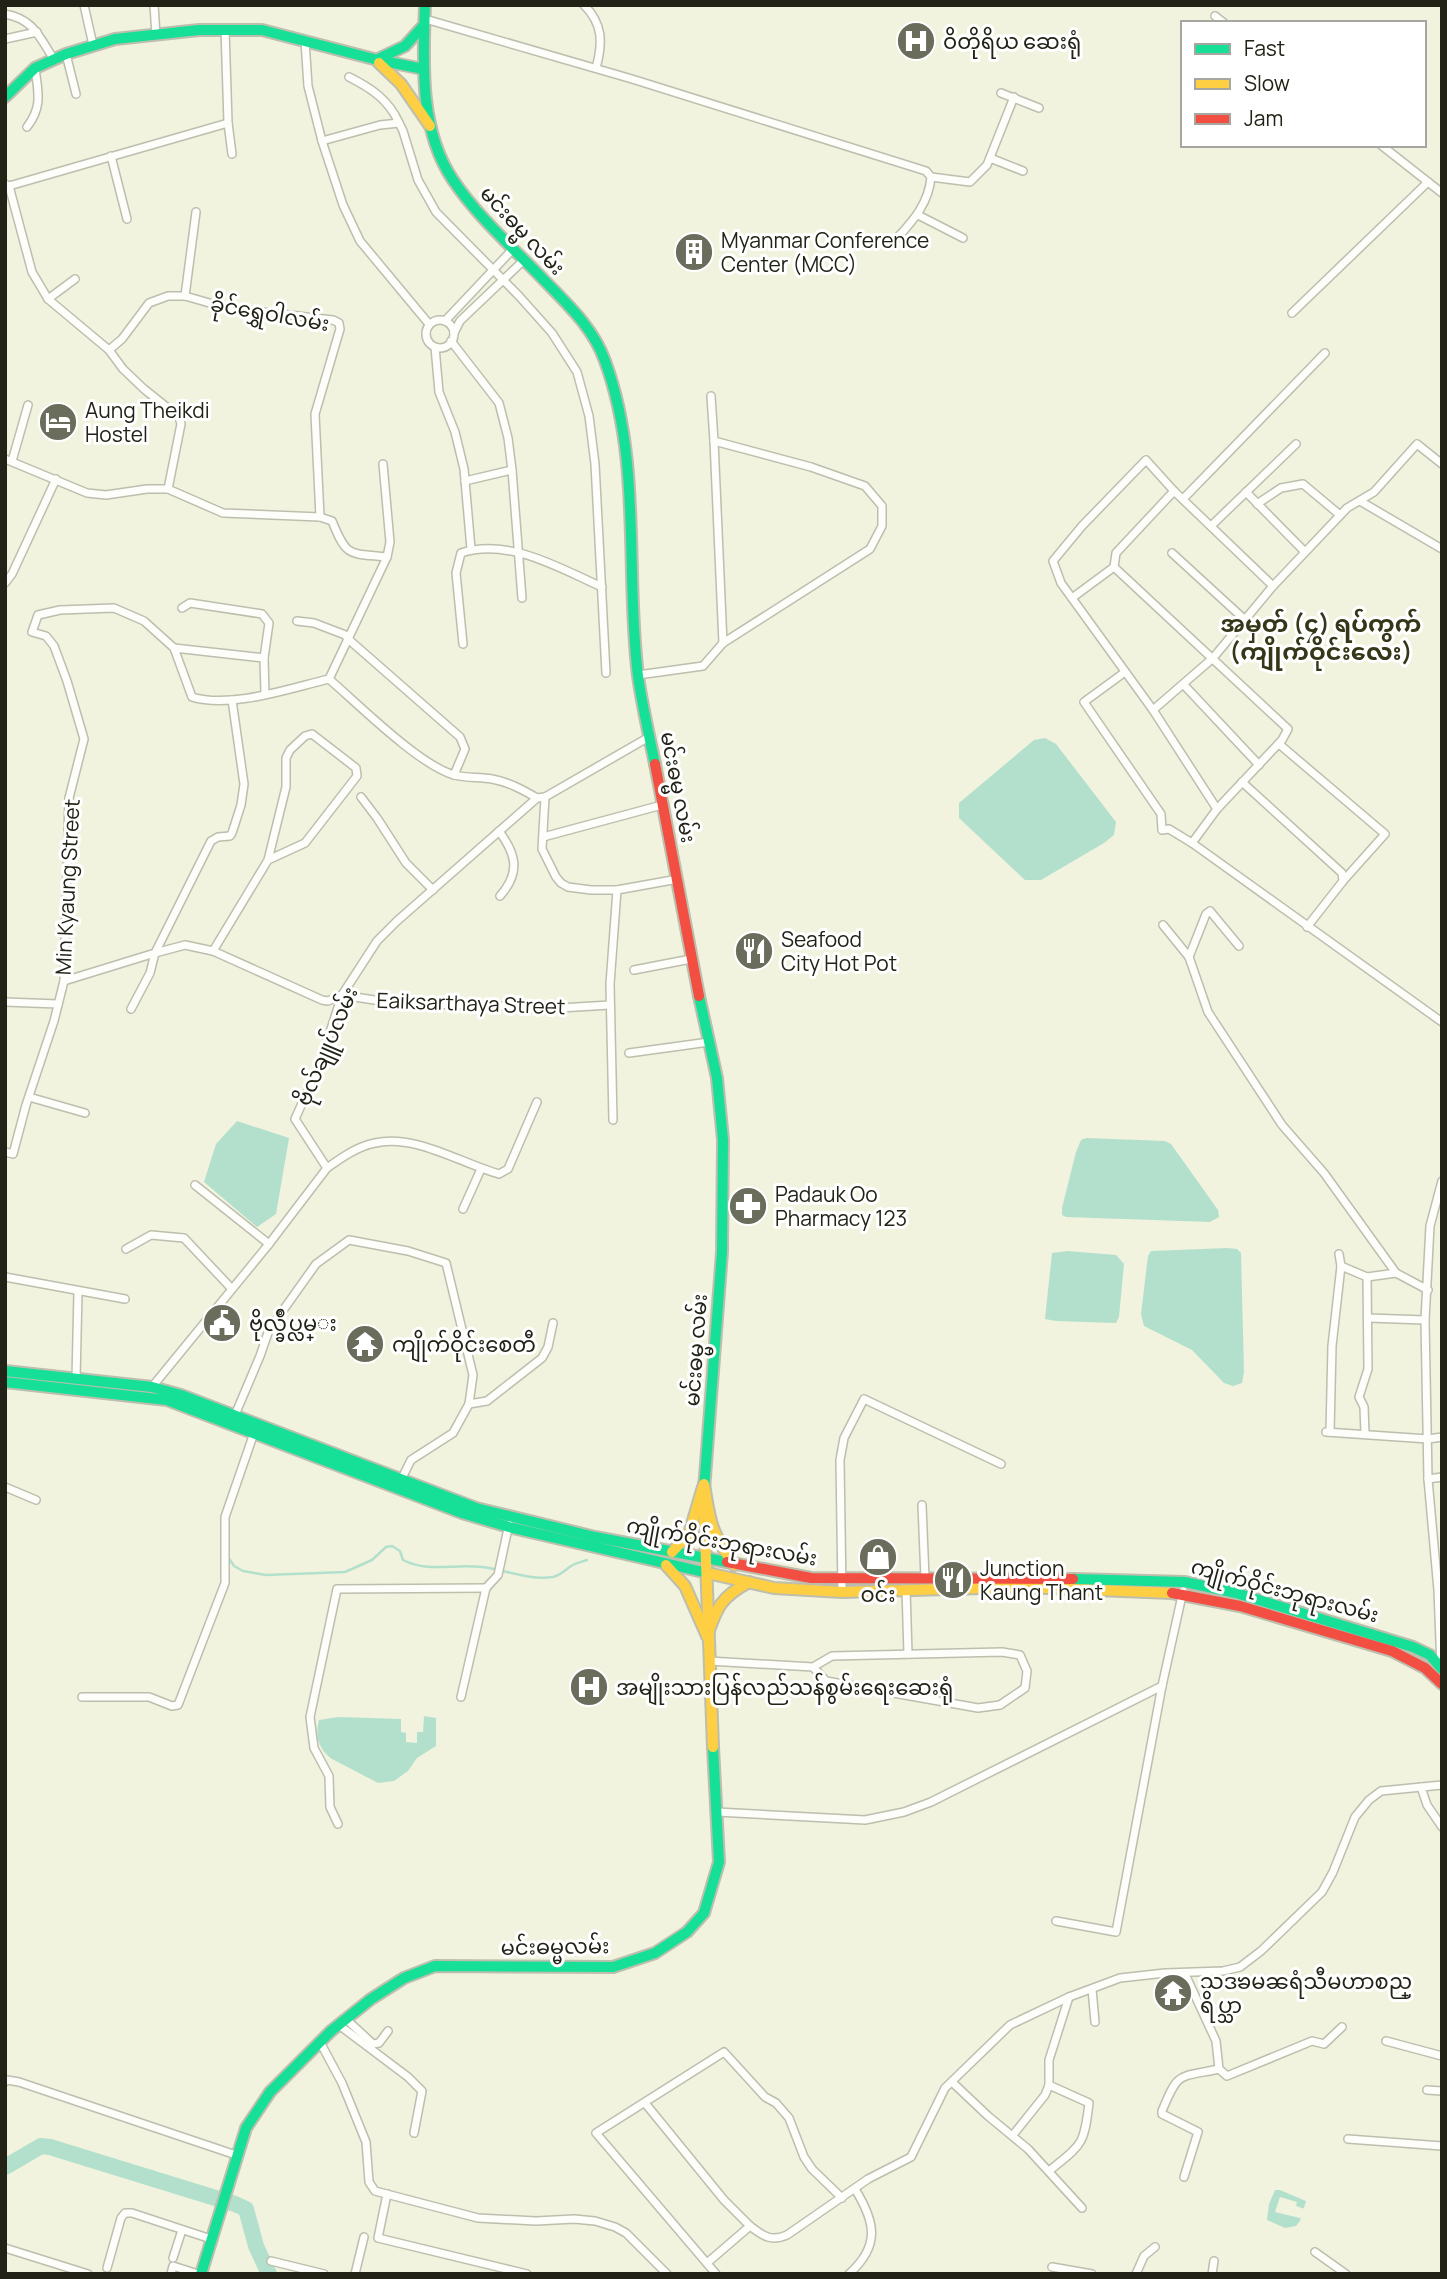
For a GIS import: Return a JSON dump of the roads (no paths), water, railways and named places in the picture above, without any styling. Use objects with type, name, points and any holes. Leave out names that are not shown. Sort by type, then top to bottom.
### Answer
[{"type":"main road","name":"မင်းဓမ္မ လမ်း","points":[[425,5],[424,69],[431,129],[452,179],[512,250],[587,325],[604,357],[616,392],[627,465],[638,675],[691,958],[717,1078],[722,1128],[722,1252],[704,1484],[707,1636]]},
{"type":"main road","points":[[374,60],[408,46],[424,22]]},
{"type":"main road","points":[[5,97],[35,68],[53,58],[93,45],[115,39],[225,29],[262,30],[374,60],[424,69]]},
{"type":"main road","points":[[374,60],[389,70],[414,99],[431,129]]},
{"type":"main road","name":"ကျိုက်ဝိုင်းဘုရားလမ်း","points":[[5,1371],[167,1399],[451,1509],[749,1583],[803,1591],[842,1592],[906,1584],[925,1578],[1160,1579],[1184,1588]]},
{"type":"main road","name":"ကျိုက်ဝိုင်းဘုရားလမ်း","points":[[5,1382],[152,1387],[235,1415],[509,1522],[734,1565],[811,1578],[906,1584],[1159,1591],[1184,1588],[1236,1593],[1373,1640],[1430,1655],[1441,1675]]},
{"type":"main road","points":[[672,1552],[689,1534],[704,1484]]},
{"type":"main road","points":[[704,1484],[710,1524],[716,1539],[734,1565]]},
{"type":"main road","points":[[664,1563],[685,1586],[707,1636]]},
{"type":"main road","points":[[707,1636],[719,1602],[727,1592],[749,1583]]},
{"type":"main road","name":"မင်းဓမ္မလမ်း","points":[[211,2239],[246,2129],[270,2092],[320,2042],[371,1999],[404,1978],[435,1966],[597,1968],[631,1961],[670,1945],[687,1932],[704,1913],[719,1862],[707,1636]]},
{"type":"main road","points":[[199,2274],[211,2239]]},
{"type":"street","points":[[84,5],[93,45]]},
{"type":"street","points":[[154,5],[156,35]]},
{"type":"street","points":[[584,5],[594,16],[601,34],[601,49],[596,68]]},
{"type":"street","points":[[5,14],[19,16],[29,22],[53,58]]},
{"type":"street","points":[[1215,16],[1221,21]]},
{"type":"street","points":[[424,22],[596,68],[926,172],[931,177],[970,182],[987,165],[1014,97]]},
{"type":"street","points":[[225,29],[228,123],[232,154]]},
{"type":"street","points":[[5,38],[37,32]]},
{"type":"street","points":[[305,41],[308,86],[342,205],[360,241],[429,324]]},
{"type":"street","points":[[66,54],[76,94]]},
{"type":"street","points":[[27,127],[39,105],[35,68]]},
{"type":"street","points":[[349,77],[371,89],[393,108],[418,180],[436,212],[552,333],[577,372],[589,416],[593,452],[606,673]]},
{"type":"street","points":[[1001,93],[1039,108]]},
{"type":"street","points":[[168,489],[181,424],[179,417],[144,390],[122,369],[109,350],[48,299],[32,272],[7,185],[228,123]]},
{"type":"street","points":[[322,141],[380,125],[399,123]]},
{"type":"street","points":[[1384,147],[1442,193]]},
{"type":"street","points":[[111,156],[127,219]]},
{"type":"street","points":[[990,158],[1023,171]]},
{"type":"street","points":[[898,237],[918,215],[931,177]]},
{"type":"street","points":[[1292,313],[1428,182]]},
{"type":"street","points":[[185,296],[197,212]]},
{"type":"street","points":[[918,215],[963,238]]},
{"type":"street","points":[[445,321],[512,250]]},
{"type":"street","points":[[435,347],[448,346],[460,321],[501,279],[524,260]]},
{"type":"street","points":[[48,299],[75,278]]},
{"type":"street","name":"ခိုင်ရွှေဝါလမ်း","points":[[109,350],[122,339],[149,303],[168,296],[185,296],[227,308],[333,320],[339,323],[340,329],[315,414],[320,517]]},
{"type":"street","points":[[429,324],[437,320],[445,321],[450,324],[454,333]]},
{"type":"street","points":[[429,324],[426,337],[435,347],[439,392],[455,432],[465,481],[471,550]]},
{"type":"street","points":[[451,341],[499,403],[508,438],[512,470],[522,598]]},
{"type":"street","points":[[1183,499],[1325,354]]},
{"type":"street","points":[[711,396],[723,643]]},
{"type":"street","points":[[28,405],[8,460],[87,493],[106,495],[168,489],[223,513],[320,517],[332,521],[341,545],[350,553],[387,557]]},
{"type":"street","points":[[638,675],[703,666],[723,643],[870,550],[882,526],[882,506],[865,486],[811,467],[714,442]]},
{"type":"street","points":[[1211,526],[1296,444]]},
{"type":"street","points":[[1153,710],[1213,658],[1273,586],[1340,515],[1374,492],[1417,444],[1442,464]]},
{"type":"street","points":[[1217,808],[1153,710],[1060,583],[1054,561],[1082,526],[1146,460],[1174,491],[1273,586]]},
{"type":"street","points":[[329,679],[387,557],[390,542],[383,464]]},
{"type":"street","points":[[465,481],[512,470]]},
{"type":"street","points":[[5,583],[12,574],[56,479]]},
{"type":"street","points":[[1257,504],[1282,488],[1303,484],[1340,515]]},
{"type":"street","points":[[1072,598],[1114,566],[1116,553],[1174,491]]},
{"type":"street","points":[[1246,492],[1305,552]]},
{"type":"street","points":[[1360,501],[1442,549]]},
{"type":"street","points":[[463,644],[456,573],[461,553],[471,550],[518,551],[603,587]]},
{"type":"street","points":[[1172,553],[1244,619]]},
{"type":"street","points":[[1114,566],[1286,725],[1287,734],[1217,808],[1192,843]]},
{"type":"street","points":[[181,608],[190,603],[262,614],[269,622],[264,658],[265,694]]},
{"type":"street","name":"Min Kyaung Street","points":[[9,1153],[64,981],[69,798],[84,739],[54,646],[46,636],[32,632],[38,615],[60,610],[114,608],[144,621],[174,648]]},
{"type":"street","points":[[297,621],[314,623],[347,637],[460,737],[465,749],[454,775]]},
{"type":"street","points":[[264,658],[174,648],[192,697],[203,701],[232,700],[329,679]]},
{"type":"street","points":[[1125,672],[1084,702],[1161,814],[1161,830],[1169,829],[1192,843],[1442,1022]]},
{"type":"street","points":[[329,679],[416,754],[454,775],[495,780],[541,798],[542,849],[555,877],[561,883],[591,890],[617,890],[678,879]]},
{"type":"street","points":[[1184,685],[1259,765]]},
{"type":"street","points":[[131,1009],[150,973],[155,953],[211,841],[230,836],[241,805],[244,784],[232,700]]},
{"type":"street","points":[[213,951],[268,860],[286,787],[286,758],[290,750],[305,736],[312,734],[356,768],[358,776],[305,843],[268,860]]},
{"type":"street","name":"ဗိုလ်ချူပ်လမ်း","points":[[327,1168],[295,1119],[320,1063],[342,995],[377,941],[397,920],[499,831],[541,798],[649,737]]},
{"type":"street","points":[[1279,744],[1385,834],[1307,927]]},
{"type":"street","points":[[1242,782],[1335,866],[1342,873],[1343,881]]},
{"type":"street","points":[[361,797],[406,863],[433,890]]},
{"type":"street","points":[[543,837],[662,805]]},
{"type":"street","points":[[499,831],[512,851],[514,863],[511,879],[500,896]]},
{"type":"street","points":[[613,1120],[610,1004],[617,890]]},
{"type":"street","points":[[1189,957],[1202,919],[1210,911],[1239,946]]},
{"type":"street","points":[[1163,925],[1189,957],[1208,1012],[1282,1125],[1324,1173],[1396,1273],[1427,1290]]},
{"type":"street","name":"Eaiksarthaya Street","points":[[64,981],[185,945],[213,951],[328,1001],[342,995],[400,1004],[543,1009],[610,1004]]},
{"type":"street","points":[[634,970],[691,958]]},
{"type":"street","points":[[5,1002],[58,1004]]},
{"type":"street","points":[[629,1053],[709,1042]]},
{"type":"street","points":[[29,1097],[85,1114]]},
{"type":"street","points":[[152,1387],[269,1244],[327,1168],[344,1156],[373,1143],[397,1141],[499,1174],[508,1169],[537,1102]]},
{"type":"street","points":[[463,1209],[481,1169]]},
{"type":"street","points":[[1441,1675],[1438,1590],[1428,1479],[1425,1320],[1430,1226],[1442,1181]]},
{"type":"street","points":[[195,1185],[269,1244]]},
{"type":"street","points":[[125,1249],[151,1235],[184,1238],[232,1289]]},
{"type":"street","points":[[235,1415],[269,1330],[316,1264],[349,1240],[408,1251],[446,1263],[473,1375],[469,1404],[453,1433],[411,1460],[401,1480]]},
{"type":"street","points":[[1339,1254],[1341,1266],[1332,1346],[1328,1432],[1442,1437]]},
{"type":"street","points":[[1341,1266],[1367,1277],[1396,1273]]},
{"type":"street","points":[[5,1277],[125,1299]]},
{"type":"street","points":[[1365,1434],[1364,1407],[1359,1397],[1368,1369],[1367,1277]]},
{"type":"street","points":[[76,1385],[78,1292]]},
{"type":"street","points":[[1368,1318],[1425,1320]]},
{"type":"street","points":[[469,1404],[487,1401],[542,1358],[548,1348],[552,1323]]},
{"type":"street","points":[[842,1592],[840,1460],[844,1438],[864,1399],[1001,1464]]},
{"type":"street","points":[[82,1697],[149,1697],[172,1706],[178,1705],[225,1583],[225,1517],[254,1432]]},
{"type":"street","points":[[1428,1479],[1442,1477]]},
{"type":"street","points":[[5,1487],[36,1500]]},
{"type":"street","points":[[922,1505],[925,1578]]},
{"type":"street","points":[[461,1697],[486,1588],[498,1575],[509,1522]]},
{"type":"street","points":[[906,1584],[908,1654]]},
{"type":"street","points":[[338,1824],[330,1807],[329,1776],[314,1748],[310,1717],[337,1589],[486,1588]]},
{"type":"street","points":[[1056,1921],[1116,1932],[1162,1686],[1184,1588]]},
{"type":"street","points":[[709,1661],[813,1667],[832,1656],[1002,1652],[1020,1655],[1027,1671],[1025,1688],[1000,1705],[978,1707],[826,1681],[813,1667]]},
{"type":"street","points":[[718,1812],[866,1820],[904,1812],[943,1796],[1162,1686]]},
{"type":"street","points":[[645,2103],[724,2200],[766,2238],[777,2239],[882,2171],[911,2157],[945,2088],[1010,2025],[1069,1997],[1120,1978],[1165,1973],[1223,1972],[1240,1967],[1261,1951],[1322,1892],[1355,1817],[1369,1800],[1381,1791],[1442,1785]]},
{"type":"street","points":[[1421,1787],[1427,1805],[1442,1827]]},
{"type":"street","points":[[1185,1974],[1216,2042],[1219,2070],[1227,2076],[1312,2041],[1324,2045],[1342,2028]]},
{"type":"street","points":[[1092,1989],[1095,2022]]},
{"type":"street","points":[[1013,2135],[1045,2095],[1049,2085],[1049,2060],[1069,1997]]},
{"type":"street","points":[[343,2023],[373,2044],[379,2043],[388,2031]]},
{"type":"street","points":[[343,2023],[422,2091],[414,2133]]},
{"type":"street","points":[[1386,2041],[1442,2056]]},
{"type":"street","points":[[320,2042],[342,2083],[366,2143],[369,2182],[375,2191],[478,2218],[595,2221],[615,2227],[626,2234],[667,2274]]},
{"type":"street","points":[[716,2274],[596,2133],[724,2052],[765,2097],[776,2103],[789,2118],[804,2157],[812,2169],[842,2198]]},
{"type":"street","points":[[1184,2176],[1198,2132],[1162,2115],[1162,2111],[1173,2083],[1178,2078],[1219,2070]]},
{"type":"street","points":[[952,2081],[988,2116],[1013,2135],[1082,2208]]},
{"type":"street","points":[[5,2082],[19,2082],[236,2155]]},
{"type":"street","points":[[1049,2085],[1089,2103],[1085,2134],[1079,2146],[1049,2171]]},
{"type":"street","points":[[1427,2090],[1442,2091]]},
{"type":"street","points":[[1348,2139],[1442,2146]]},
{"type":"street","points":[[849,2274],[863,2262],[871,2244],[871,2230],[866,2212],[855,2189]]},
{"type":"street","points":[[387,2194],[378,2238],[527,2274]]},
{"type":"street","points":[[107,2268],[121,2218],[125,2213],[211,2239]]},
{"type":"street","points":[[707,2263],[750,2226]]},
{"type":"street","points":[[173,2258],[182,2230]]},
{"type":"street","points":[[355,2274],[364,2237]]},
{"type":"street","points":[[1136,2274],[1144,2256],[1155,2247]]},
{"type":"street","points":[[5,2248],[88,2274]]},
{"type":"street","points":[[1315,2252],[1346,2274]]},
{"type":"street","points":[[271,2261],[324,2274]]},
{"type":"street","points":[[1212,2274],[1214,2261]]},
{"type":"street","points":[[171,2274],[173,2266],[199,2274]]},
{"type":"street","points":[[1052,2267],[1092,2274]]},
{"type":"waterway","points":[[228,1557],[234,1566],[243,1571],[266,1575],[345,1572],[372,1560],[386,1547],[392,1546],[400,1551],[403,1560],[413,1564],[489,1568],[545,1578],[561,1574],[573,1565],[587,1560]]},
{"type":"waterway","points":[[5,2167],[41,2146],[50,2147],[235,2204],[246,2209],[256,2246],[269,2274]]},
{"type":"place","name":"ဝိတိုရိယ ဆေးရုံ","points":[[916,41]]},
{"type":"place","name":"Myanmar Conference Center (MCC)","points":[[694,252]]},
{"type":"place","name":"Aung Theikdi Hostel","points":[[58,422]]},
{"type":"place","name":"Seafood City Hot Pot","points":[[754,951]]},
{"type":"place","name":"Padauk Oo Pharmacy 123","points":[[748,1206]]},
{"type":"place","name":"ဗိုလ္ခ်ဳပ္လမ္း","points":[[222,1323]]},
{"type":"place","name":"ကျိုက်ဝိုင်းစေတီ","points":[[365,1344]]},
{"type":"place","name":"ဝင်း","points":[[878,1557]]},
{"type":"place","name":"Junction Kaung Thant","points":[[953,1580]]},
{"type":"place","name":"အမျိုးသားပြန်လည်သန်စွမ်းရေးဆေးရုံ","points":[[589,1687]]},
{"type":"place","name":"သဒၶမၼရံသီမဟာစည္ ရိပ္သာ","points":[[1173,1993]]},
{"type":"district","name":"အမှတ် (၄) ရပ်ကွက် (ကျိုက်ဝိုင်းလေး)","points":[[1321,636]]}]
